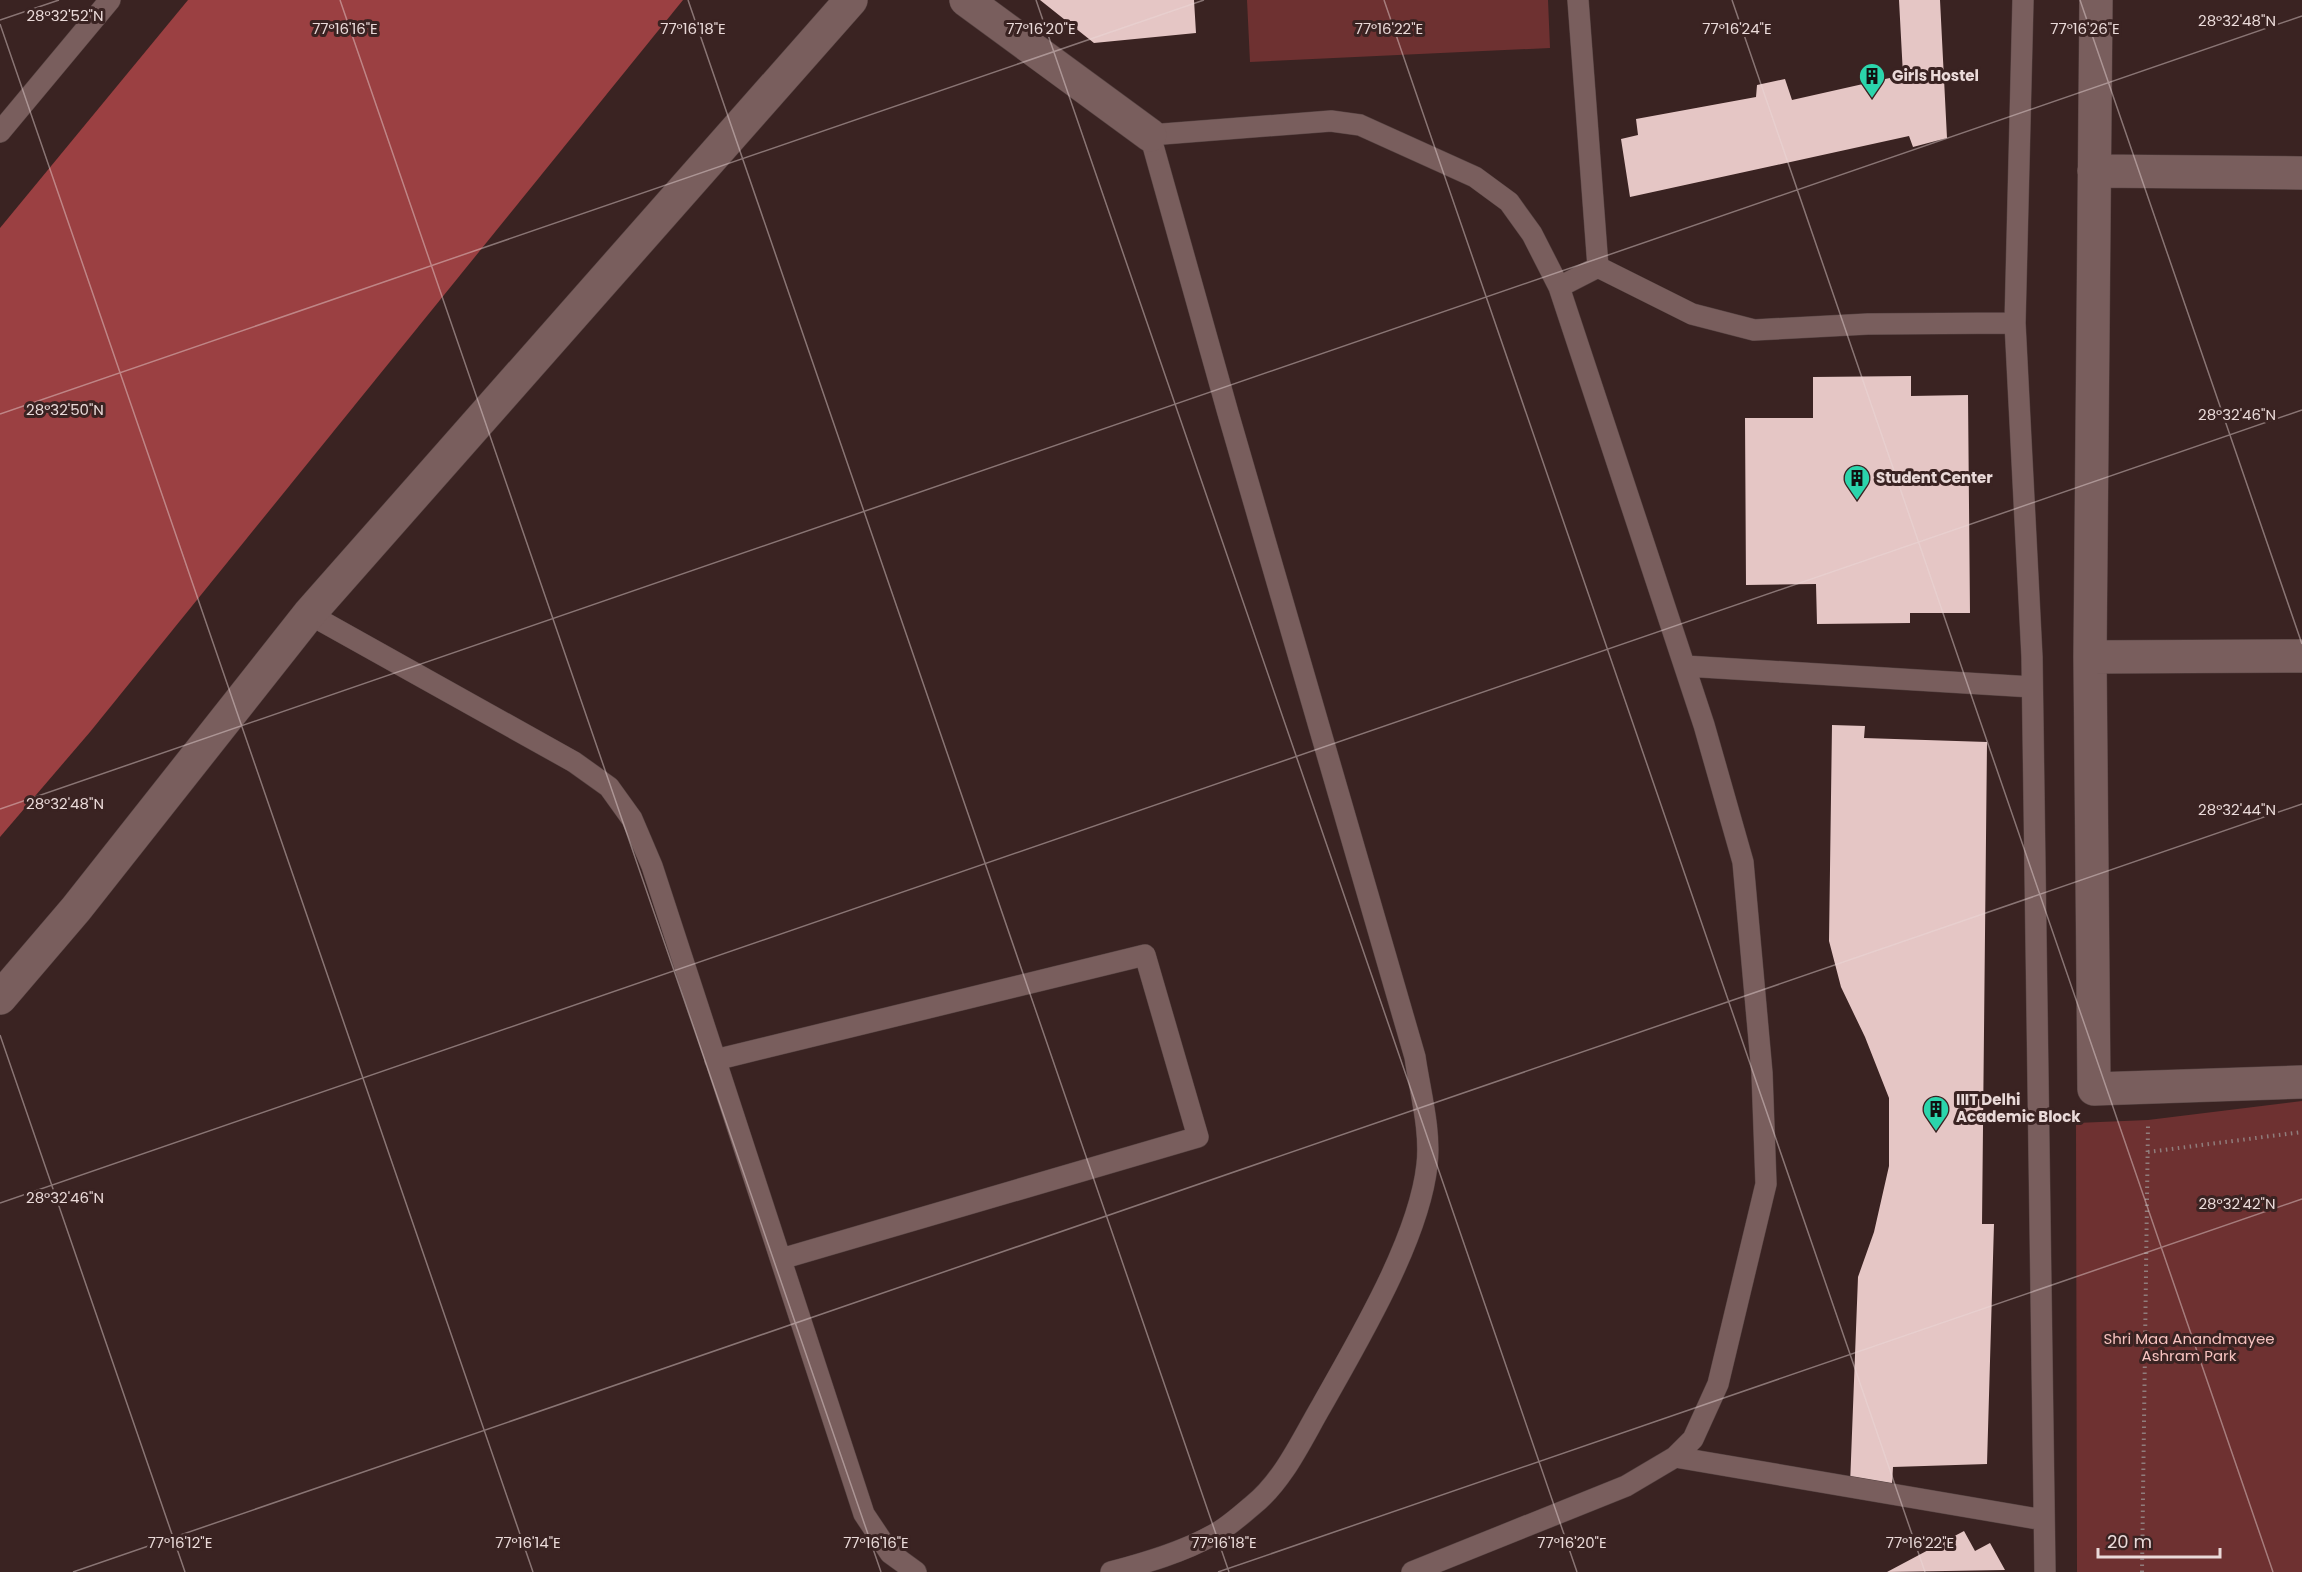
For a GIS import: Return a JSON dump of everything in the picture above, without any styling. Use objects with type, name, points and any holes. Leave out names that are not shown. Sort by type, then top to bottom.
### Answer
[{"type":"street","points":[[0,998],[76,909],[309,614],[851,0]]},
{"type":"street","points":[[966,0],[1150,135]]},
{"type":"street","points":[[2096,0],[2090,657],[2094,1089],[2302,1082]]},
{"type":"street","points":[[2094,171],[2302,173]]},
{"type":"street","points":[[2090,657],[2302,656]]},
{"type":"lane","points":[[0,132],[110,0]]},
{"type":"lane","points":[[1578,0],[1598,267]]},
{"type":"lane","points":[[2023,0],[2016,323],[2032,687],[2045,1572]]},
{"type":"lane","points":[[1111,1572],[1143,1563],[1214,1535],[1255,1504],[1288,1464],[1345,1364],[1400,1254],[1418,1207],[1427,1164],[1426,1126],[1415,1057],[1228,413],[1150,135],[1301,121],[1331,121],[1360,125],[1475,177],[1509,202],[1532,234],[1559,287],[1685,666],[1743,862],[1762,1073],[1766,1174],[1718,1384],[1693,1439],[1675,1457],[1626,1486],[1412,1572]]},
{"type":"lane","points":[[1559,287],[1598,267]]},
{"type":"lane","points":[[1598,267],[1692,314],[1754,330],[1868,324],[2016,323]]},
{"type":"lane","points":[[309,614],[574,762],[609,787],[632,819],[652,866],[864,1514],[890,1553],[916,1572]]},
{"type":"lane","points":[[1685,666],[2032,687]]},
{"type":"lane","points":[[715,1060],[1145,955],[1198,1137],[781,1259]]},
{"type":"lane","points":[[1675,1457],[2044,1520]]},
{"type":"path","points":[[2142,1572],[2148,1087]]},
{"type":"path","points":[[2148,1152],[2302,1132]]},
{"type":"green space","points":[[1247,0],[1548,0],[1550,48],[1250,62]]},
{"type":"green space","name":"Shri Maa Anandmayee Ashram Park","points":[[2302,1101],[2302,1572],[2077,1572],[2076,1123],[2148,1120]]},
{"type":"shaded area","points":[[188,0],[683,0],[90,732],[0,837],[0,228]]},
{"type":"building","points":[[1040,0],[1194,0],[1196,33],[1094,43]]},
{"type":"building","name":"Girls Hostel","points":[[1899,0],[1940,0],[1947,138],[1913,147],[1909,136],[1630,197],[1621,139],[1638,135],[1636,119],[1756,97],[1757,85],[1785,79],[1792,100],[1903,75]]},
{"type":"building","name":"Student Center","points":[[1911,376],[1911,396],[1968,395],[1970,613],[1910,613],[1910,623],[1817,624],[1816,584],[1746,585],[1745,418],[1813,418],[1813,377]]},
{"type":"building","name":"IIIT Delhi Academic Block","points":[[1832,725],[1865,726],[1864,738],[1987,742],[1982,1224],[1994,1224],[1987,1464],[1893,1467],[1892,1485],[1850,1485],[1858,1277],[1874,1232],[1889,1166],[1889,1098],[1865,1037],[1841,987],[1829,941]]},
{"type":"building","points":[[1964,1531],[1975,1551],[1990,1543],[2005,1570],[1887,1572]]},
{"type":"place","name":"Girls Hostel","points":[[1872,99]]},
{"type":"place","name":"Student Center","points":[[1857,501]]},
{"type":"place","name":"IIIT Delhi Academic Block","points":[[1936,1132]]}]
